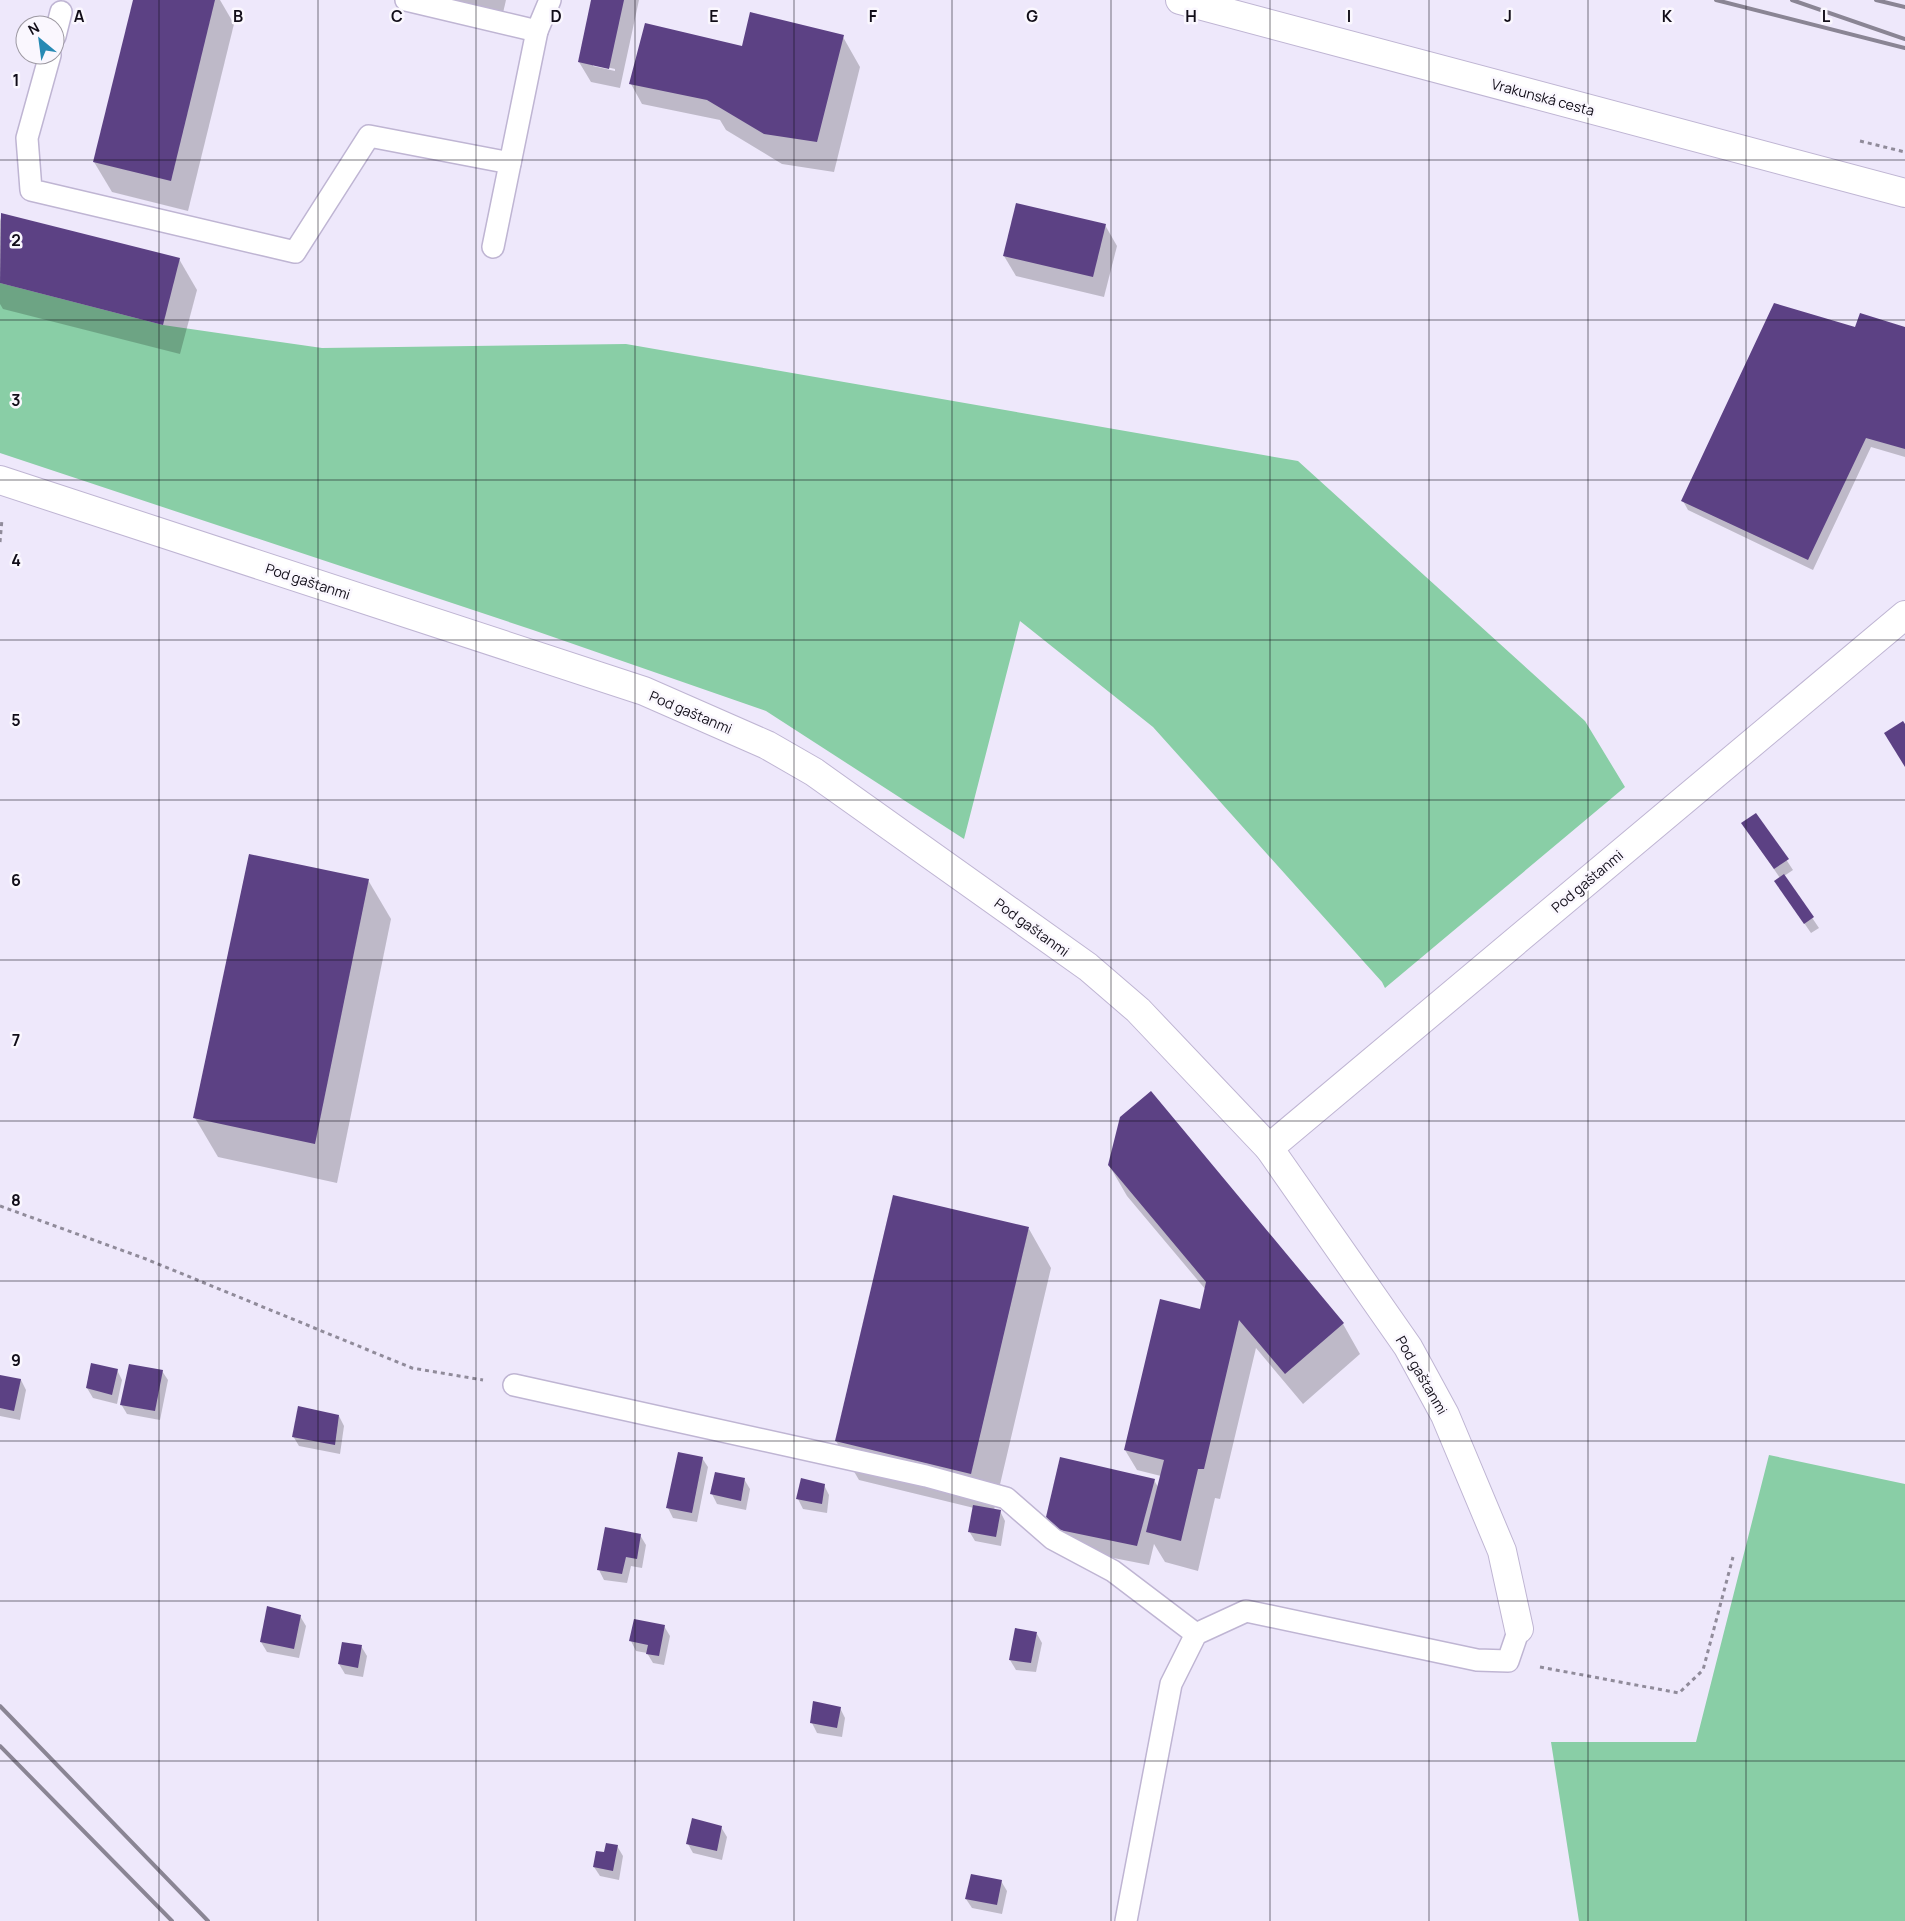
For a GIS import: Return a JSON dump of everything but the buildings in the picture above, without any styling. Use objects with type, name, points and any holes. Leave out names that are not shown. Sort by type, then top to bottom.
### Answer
[{"type":"street","name":"Vrakunská cesta","points":[[1180,0],[1905,193]]},
{"type":"street","name":"Pod gaštanmi","points":[[0,480],[644,691],[767,745],[814,772],[1088,967],[1138,1010],[1269,1148],[1408,1347],[1445,1415],[1502,1550],[1519,1629]]},
{"type":"street","name":"Pod gaštanmi","points":[[1269,1148],[1905,615]]},
{"type":"lane","points":[[406,0],[537,31]]},
{"type":"lane","points":[[493,247],[537,31],[550,0]]},
{"type":"lane","points":[[47,65],[27,138],[31,190],[295,252],[369,136],[510,163]]},
{"type":"lane","points":[[514,1386],[926,1476],[1006,1498],[1053,1540],[1113,1570],[1196,1634]]},
{"type":"lane","points":[[1126,1921],[1172,1684],[1196,1634],[1246,1611],[1476,1660],[1508,1661],[1519,1629]]},
{"type":"path","points":[[0,1206],[146,1258],[412,1368],[514,1386]]},
{"type":"path","points":[[1508,1661],[1680,1693],[1703,1670],[1734,1558]]},
{"type":"green space","points":[[0,283],[163,325],[322,348],[626,344],[1298,461],[1585,721],[1625,787],[1385,988],[1382,982],[1153,727],[1020,621],[964,839],[766,711],[533,630],[0,453]]},
{"type":"green space","points":[[1769,1455],[1905,1484],[1905,1921],[1579,1921],[1551,1742],[1696,1742]]},
{"type":"railway","points":[[1716,0],[1905,48]]},
{"type":"railway","points":[[1792,0],[1905,39]]},
{"type":"railway","points":[[1876,0],[1905,7]]},
{"type":"railway","points":[[0,1706],[208,1921]]},
{"type":"railway","points":[[0,1746],[172,1921]]}]
